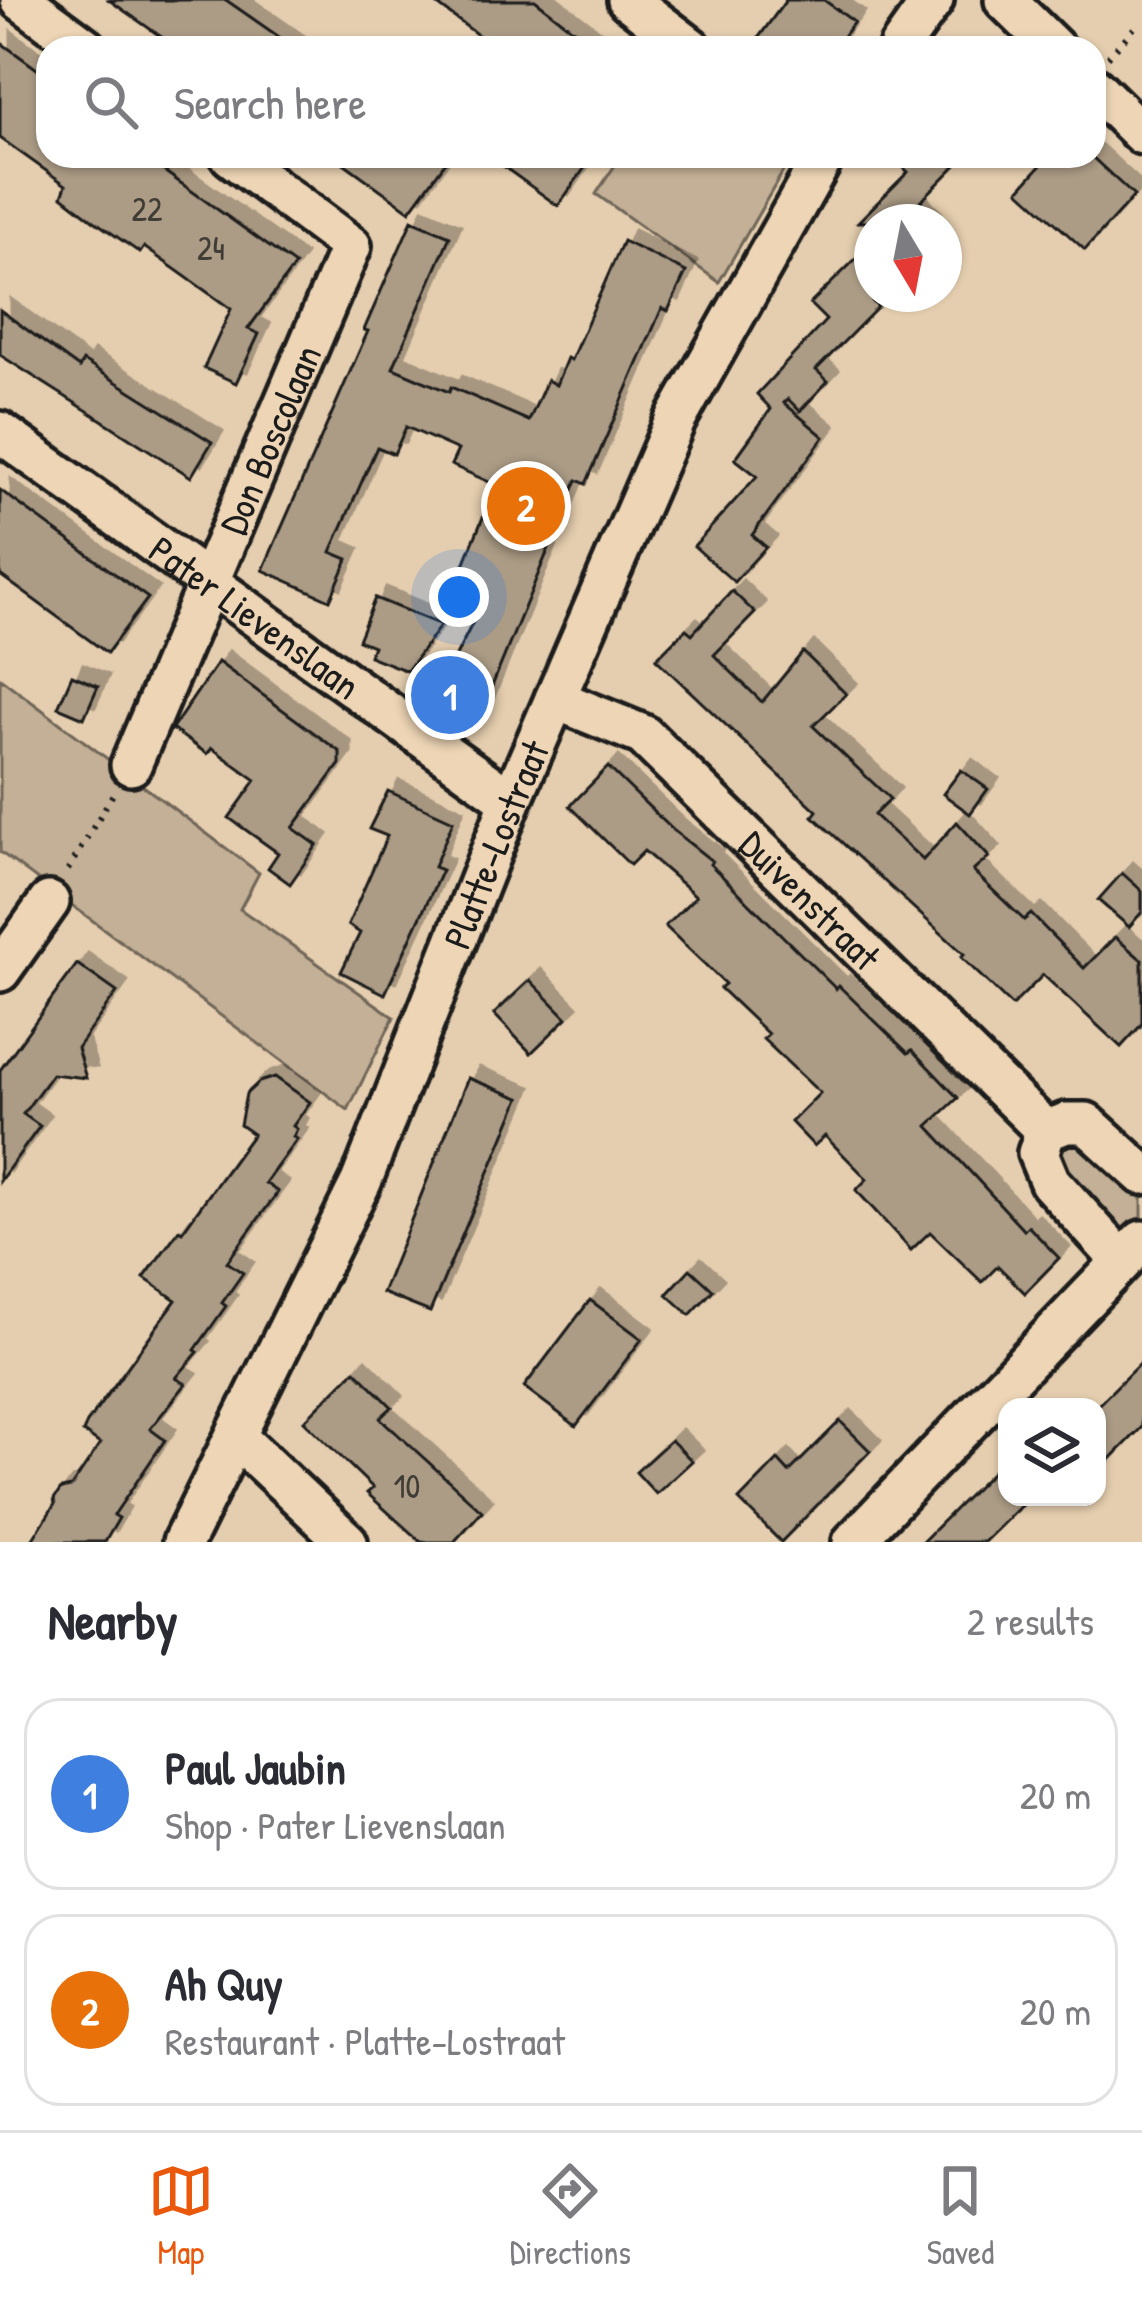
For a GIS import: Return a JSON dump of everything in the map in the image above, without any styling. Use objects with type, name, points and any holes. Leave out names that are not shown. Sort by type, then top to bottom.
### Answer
[{"type":"street","points":[[22,0],[74,25]]},
{"type":"street","points":[[628,0],[675,36]]},
{"type":"street","points":[[908,36],[933,0]]},
{"type":"street","points":[[1005,0],[1042,36]]},
{"type":"street","points":[[1106,80],[1142,134]]},
{"type":"street","name":"Don Boscolaan","points":[[130,765],[351,246],[247,168]]},
{"type":"street","name":"Platte-Lostraat","points":[[183,1542],[361,1182],[511,801],[676,421],[817,168]]},
{"type":"street","name":"Pater Lievenslaan","points":[[0,432],[511,801]]},
{"type":"street","name":"Duivenstraat","points":[[555,699],[643,736],[1046,1131]]},
{"type":"street","points":[[0,971],[49,902]]},
{"type":"street","points":[[853,1542],[1132,1251],[1050,1181],[1038,1153],[1046,1131],[1066,1123],[1087,1123],[1142,1174]]},
{"type":"street","points":[[236,1437],[347,1542]]},
{"type":"path","points":[[1106,65],[1136,26],[1142,25]]},
{"type":"path","points":[[49,902],[130,765]]},
{"type":"shaded area","points":[[613,168],[785,168],[719,282],[596,194]]},
{"type":"shaded area","points":[[0,678],[259,873],[240,909],[394,1017],[348,1110],[0,852]]},
{"type":"shaded area","points":[[1066,1123],[1142,1174],[1142,1241],[1122,1261],[1050,1182]]},
{"type":"building","points":[[109,0],[226,0],[278,36],[160,36]]},
{"type":"building","points":[[431,0],[535,0],[582,36],[479,36]]},
{"type":"building","points":[[786,0],[824,0],[854,22],[843,36],[760,36]]},
{"type":"building","points":[[0,42],[36,68],[36,164],[0,138]]},
{"type":"building","points":[[42,168],[160,168],[295,265],[248,329],[259,334],[236,383],[204,368],[231,309],[144,247],[140,253],[93,220],[62,196],[66,185]]},
{"type":"building","points":[[351,168],[441,168],[410,211]]},
{"type":"building","points":[[506,168],[585,168],[558,206]]},
{"type":"building","points":[[904,168],[953,168],[918,204],[876,204],[908,172]]},
{"type":"building","points":[[1038,168],[1104,168],[1134,196],[1085,250],[1019,190]]},
{"type":"building","points":[[412,220],[450,236],[393,368],[529,421],[547,380],[556,385],[567,358],[571,360],[623,241],[686,272],[668,311],[662,308],[586,484],[577,480],[478,720],[432,704],[477,614],[451,597],[496,485],[451,465],[458,450],[406,427],[394,454],[377,447],[331,552],[348,559],[330,600],[263,570]]},
{"type":"building","points":[[854,261],[854,312],[873,312],[816,370],[828,381],[800,411],[788,399],[784,403],[824,437],[752,535],[766,547],[734,582],[694,546],[757,476],[735,459],[771,409],[757,394],[826,320],[810,304]]},
{"type":"building","points":[[0,310],[79,368],[83,361],[212,442],[191,477],[0,355]]},
{"type":"building","points":[[0,490],[148,598],[107,653],[0,575]]},
{"type":"building","points":[[732,591],[755,613],[714,655],[762,702],[803,652],[846,694],[813,726],[890,799],[874,815],[923,860],[957,822],[989,857],[973,871],[1024,920],[1031,914],[1084,968],[1115,937],[1142,960],[1142,1024],[1121,1047],[1043,975],[1012,1006],[961,957],[964,954],[813,816],[817,811],[656,659],[686,629],[692,634]]},
{"type":"building","points":[[375,598],[441,625],[407,671],[369,656],[373,646],[358,640]]},
{"type":"building","points":[[218,662],[340,752],[340,764],[293,828],[317,845],[290,884],[268,868],[278,853],[229,818],[256,780],[212,748],[207,754],[172,729]]},
{"type":"building","points":[[72,675],[98,686],[84,718],[58,707]]},
{"type":"building","points":[[608,767],[712,861],[836,989],[839,986],[908,1053],[912,1050],[958,1098],[928,1126],[1024,1230],[1028,1226],[1059,1258],[1025,1293],[998,1266],[982,1282],[930,1232],[911,1250],[856,1190],[867,1179],[825,1136],[814,1146],[791,1122],[820,1093],[763,1039],[768,1034],[720,988],[725,984],[665,926],[696,896],[644,851],[630,865],[570,806]]},
{"type":"building","points":[[961,770],[988,789],[970,814],[943,794]]},
{"type":"building","points":[[388,791],[453,821],[434,867],[442,870],[385,994],[341,972],[360,933],[348,925],[387,836],[369,829]]},
{"type":"building","points":[[1122,873],[1142,891],[1142,912],[1129,927],[1098,900]]},
{"type":"building","points":[[77,964],[117,992],[77,1048],[86,1078],[52,1074],[23,1114],[40,1126],[0,1181],[0,1070]]},
{"type":"building","points":[[530,980],[567,1018],[531,1053],[494,1014]]},
{"type":"building","points":[[275,1077],[310,1102],[293,1126],[297,1139],[265,1183],[278,1192],[227,1262],[243,1273],[198,1352],[176,1378],[186,1384],[150,1429],[165,1440],[114,1515],[119,1518],[105,1542],[31,1542],[61,1489],[71,1487],[100,1444],[83,1432],[87,1423],[176,1300],[144,1278],[253,1134],[240,1125],[246,1094],[259,1082]]},
{"type":"building","points":[[468,1078],[520,1098],[430,1312],[382,1293]]},
{"type":"building","points":[[690,1269],[713,1290],[690,1315],[667,1294]]},
{"type":"building","points":[[590,1300],[642,1339],[576,1426],[524,1387]]},
{"type":"building","points":[[1142,1361],[1142,1427],[1106,1464],[1106,1398]]},
{"type":"building","points":[[355,1370],[392,1407],[380,1418],[482,1511],[454,1542],[421,1542],[367,1493],[373,1488],[304,1421]]},
{"type":"building","points":[[840,1421],[870,1451],[781,1542],[739,1500],[778,1460],[789,1472]]},
{"type":"building","points":[[671,1440],[692,1461],[656,1494],[636,1472]]},
{"type":"building","points":[[998,1466],[998,1506],[1021,1506],[984,1542],[922,1542]]},
{"type":"place","name":"Ah Quy","points":[[526,506]]},
{"type":"place","name":"Paul Jaubin","points":[[450,695]]}]
